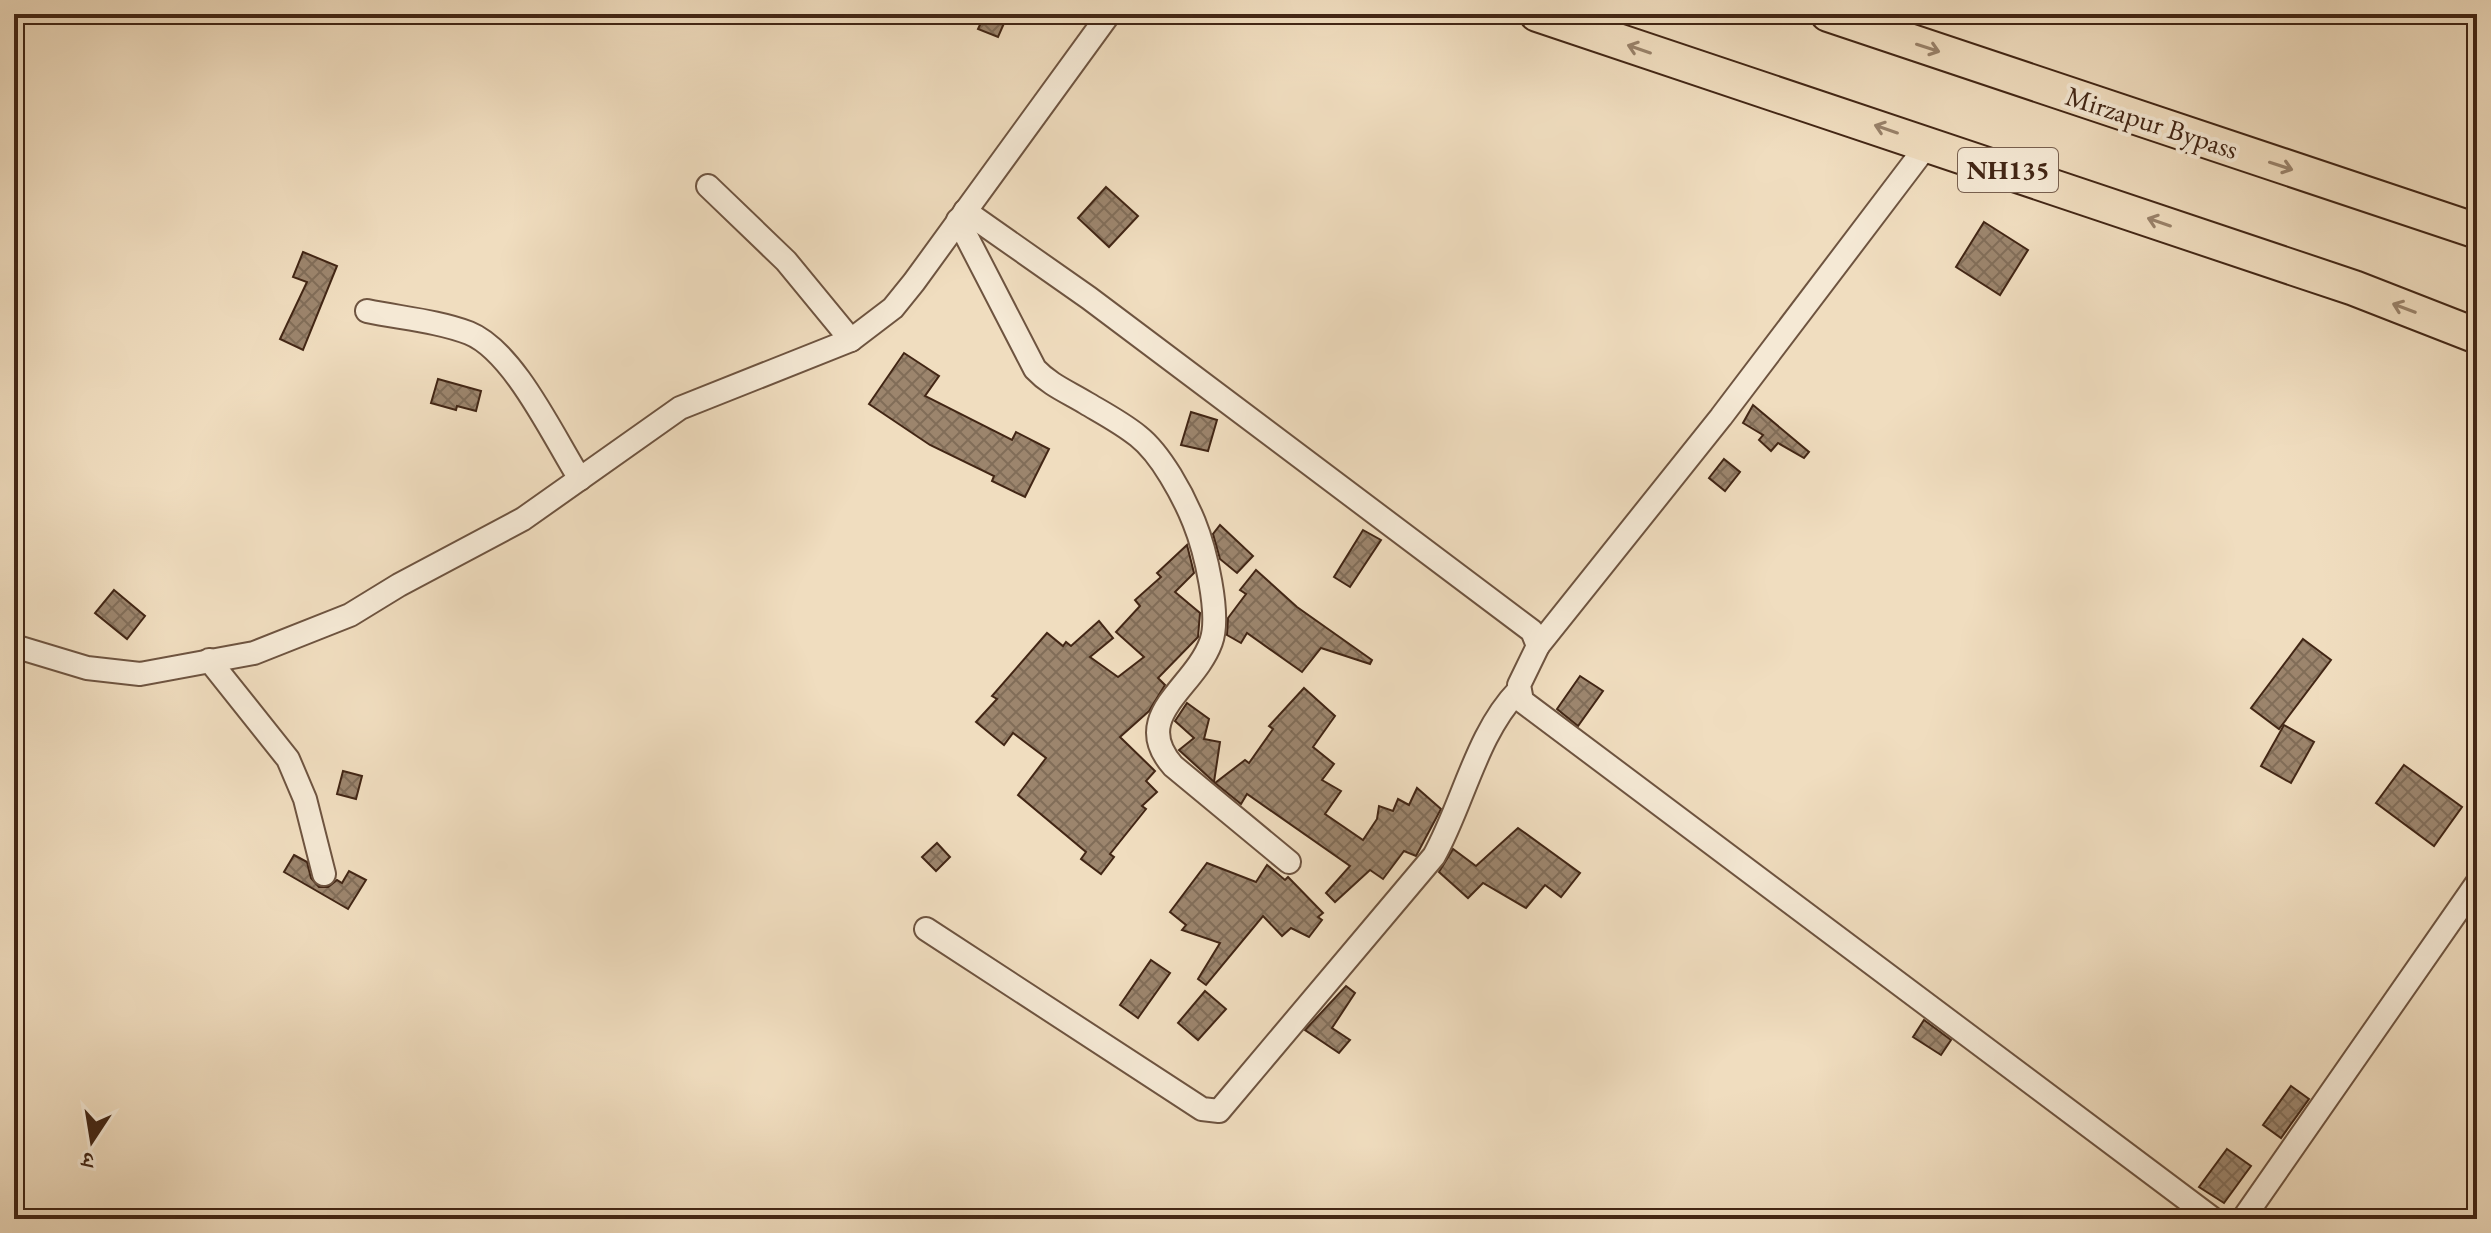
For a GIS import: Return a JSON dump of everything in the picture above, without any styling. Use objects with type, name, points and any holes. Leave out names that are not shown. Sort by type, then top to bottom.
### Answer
[{"type":"highway","name":"NH135","points":[[1537,14],[2295,268],[2477,336]]},
{"type":"highway","name":"Mirzapur Bypass","points":[[1828,14],[2477,231]]},
{"type":"street","points":[[14,646],[87,668],[140,674],[254,653],[350,615],[399,585],[523,519],[680,408],[851,340],[893,308],[1109,14]]},
{"type":"street","points":[[926,929],[1202,1109],[1219,1111],[1434,856],[1455,819],[1492,728],[1518,691],[1538,646],[1693,453],[1922,152]]},
{"type":"street","points":[[708,186],[786,261],[851,340]]},
{"type":"street","points":[[961,216],[1089,298],[1532,631],[1538,646]]},
{"type":"street","points":[[961,216],[1035,369],[1053,385],[1138,436],[1182,499],[1202,549],[1213,632],[1209,647],[1179,694],[1157,721],[1156,737],[1160,752],[1289,862]]},
{"type":"street","points":[[367,311],[469,333],[487,343],[507,365],[580,479]]},
{"type":"street","points":[[209,660],[288,759],[305,799],[324,874]]},
{"type":"street","points":[[1518,691],[1522,701],[2213,1219]]},
{"type":"street","points":[[2243,1219],[2477,883]]},
{"type":"building","points":[[985,14],[1005,21],[998,37],[978,29]]},
{"type":"building","points":[[1106,187],[1138,216],[1109,247],[1078,218]]},
{"type":"building","points":[[1984,222],[2028,250],[2000,295],[1956,267]]},
{"type":"building","points":[[303,252],[337,266],[303,350],[280,339],[307,282],[293,277]]},
{"type":"building","points":[[904,353],[939,376],[925,396],[1012,440],[1016,432],[1049,449],[1025,497],[992,481],[994,476],[930,445],[869,404]]},
{"type":"building","points":[[438,379],[481,391],[476,411],[457,406],[456,410],[431,403]]},
{"type":"building","points":[[1753,405],[1809,452],[1804,458],[1778,443],[1771,451],[1759,440],[1763,435],[1743,423]]},
{"type":"building","points":[[1191,412],[1217,420],[1208,451],[1181,445]]},
{"type":"building","points":[[1724,459],[1740,472],[1725,491],[1709,478]]},
{"type":"building","points":[[1220,525],[1253,556],[1237,573],[1220,559],[1213,534]]},
{"type":"building","points":[[1363,530],[1381,540],[1350,587],[1334,577]]},
{"type":"building","points":[[1187,545],[1194,573],[1175,592],[1200,613],[1198,637],[1158,678],[1165,685],[1149,711],[1120,737],[1155,771],[1146,781],[1157,792],[1142,806],[1146,809],[1110,854],[1114,857],[1101,874],[1081,859],[1086,852],[1018,795],[1046,758],[1013,733],[1004,745],[976,722],[997,699],[992,696],[1047,633],[1063,646],[1066,642],[1071,646],[1099,621],[1113,638],[1090,657],[1118,677],[1144,657],[1116,632],[1140,606],[1135,600],[1161,577],[1157,573]]},
{"type":"building","points":[[1256,570],[1297,607],[1372,660],[1370,664],[1321,648],[1302,672],[1247,633],[1241,643],[1227,635],[1228,618],[1246,594],[1240,590]]},
{"type":"building","points":[[114,590],[145,616],[127,639],[95,613]]},
{"type":"building","points":[[2303,639],[2331,660],[2279,729],[2251,708]]},
{"type":"building","points":[[1580,676],[1603,691],[1578,726],[1557,709]]},
{"type":"building","points":[[1304,688],[1335,716],[1313,747],[1334,764],[1322,780],[1341,791],[1325,814],[1363,840],[1377,819],[1379,806],[1393,811],[1398,799],[1409,805],[1417,788],[1441,809],[1416,856],[1404,851],[1383,879],[1370,870],[1335,902],[1326,893],[1350,866],[1247,794],[1241,804],[1215,783],[1245,760],[1249,763],[1273,729],[1269,726]]},
{"type":"building","points":[[1187,703],[1209,719],[1204,739],[1220,742],[1214,782],[1179,750],[1194,738],[1175,721]]},
{"type":"building","points":[[2284,725],[2314,742],[2291,783],[2261,766]]},
{"type":"building","points":[[2404,765],[2462,807],[2434,846],[2376,803]]},
{"type":"building","points":[[343,771],[362,776],[356,799],[337,794]]},
{"type":"building","points":[[1518,828],[1580,873],[1561,897],[1545,885],[1526,908],[1483,883],[1468,898],[1439,872],[1453,849],[1476,866]]},
{"type":"building","points":[[937,843],[950,857],[936,871],[922,857]]},
{"type":"building","points":[[294,855],[307,862],[311,878],[319,887],[328,887],[337,880],[342,883],[349,871],[366,880],[348,909],[284,872]]},
{"type":"building","points":[[1207,863],[1256,882],[1267,865],[1285,880],[1288,877],[1323,913],[1318,917],[1322,920],[1309,937],[1291,928],[1282,936],[1263,916],[1206,985],[1198,979],[1220,943],[1182,930],[1186,925],[1170,912]]},
{"type":"building","points":[[1151,960],[1170,973],[1138,1018],[1120,1005]]},
{"type":"building","points":[[1346,986],[1355,993],[1332,1028],[1350,1040],[1339,1053],[1305,1030]]},
{"type":"building","points":[[1205,991],[1226,1009],[1198,1040],[1178,1023]]},
{"type":"building","points":[[1924,1020],[1951,1040],[1941,1055],[1913,1037]]},
{"type":"building","points":[[2291,1086],[2309,1099],[2281,1138],[2263,1125]]},
{"type":"building","points":[[2227,1149],[2251,1166],[2224,1203],[2199,1187]]}]
